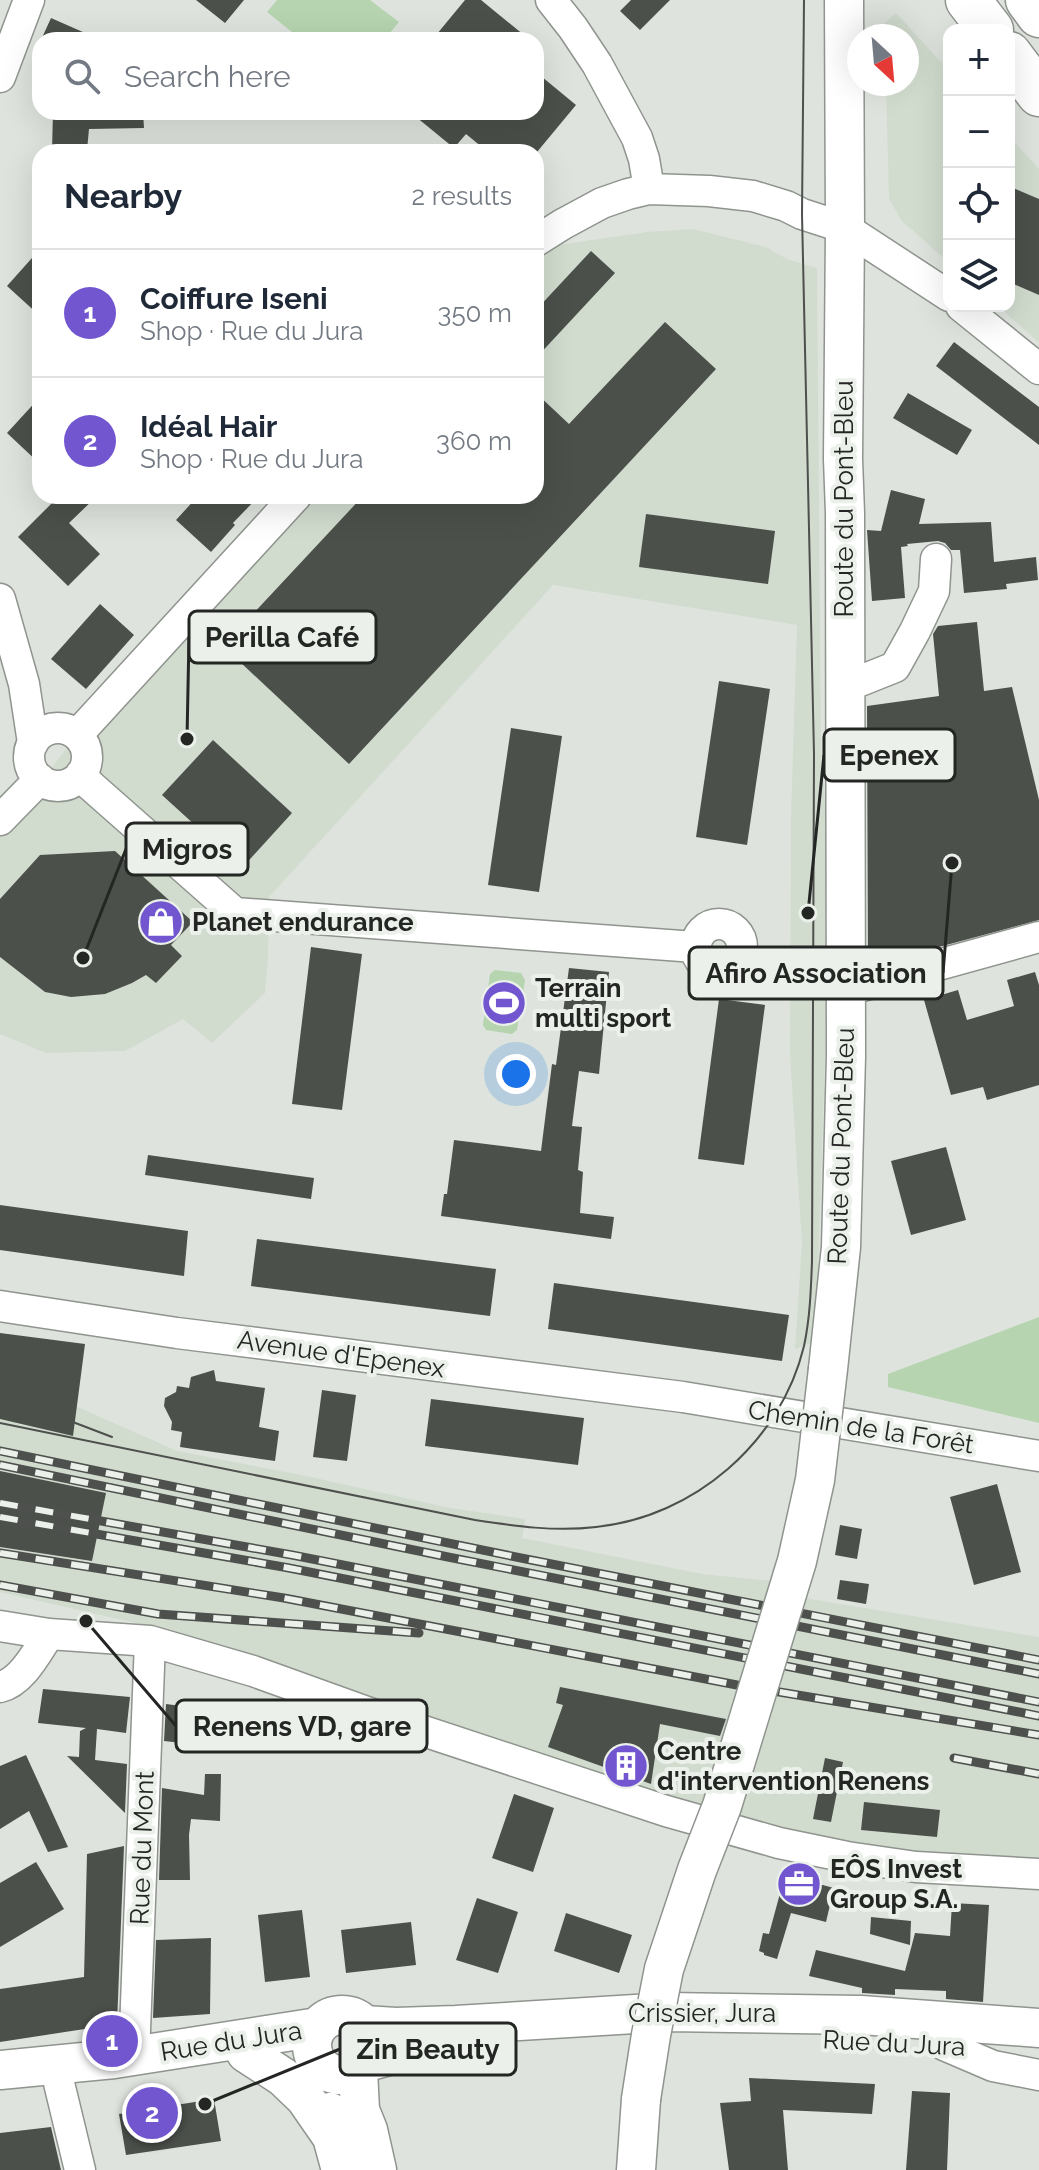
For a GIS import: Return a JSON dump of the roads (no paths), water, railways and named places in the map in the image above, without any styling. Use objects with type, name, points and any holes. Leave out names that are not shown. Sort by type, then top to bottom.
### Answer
[{"type":"highway","points":[[968,0],[986,24]]},
{"type":"highway","points":[[1028,0],[1039,15]]},
{"type":"highway","points":[[1015,62],[1039,94]]},
{"type":"main road","name":"Route du Pont-Bleu","points":[[636,2170],[641,2099],[664,1969],[722,1806],[797,1561],[815,1480],[841,1247],[846,1056],[844,0]]},
{"type":"main road","name":"Crissier, Jura","points":[[363,2052],[427,2026],[631,2013],[861,2015],[1039,2028]]},
{"type":"main road","points":[[337,2015],[357,2018],[363,2052],[360,2110],[347,2146],[332,2118],[318,2050],[328,2019],[337,2015]]},
{"type":"main road","name":"Rue du Jura","points":[[363,2052],[457,2043],[618,2036],[855,2040],[1039,2053]]},
{"type":"main road","points":[[347,2146],[384,2085],[415,2049]]},
{"type":"main road","name":"Rue du Jura","points":[[0,2070],[134,2056],[318,2050]]},
{"type":"main road","name":"Rue du Jura","points":[[0,2093],[246,2053],[318,2050]]},
{"type":"main road","points":[[318,2050],[327,2071],[343,2075],[363,2052]]},
{"type":"main road","points":[[246,2053],[283,2077],[347,2146],[377,2170]]},
{"type":"street","points":[[0,77],[29,0]]},
{"type":"street","points":[[551,0],[597,64],[637,138],[649,189]]},
{"type":"street","points":[[544,236],[602,203],[649,189],[753,196],[845,228],[943,292]]},
{"type":"street","points":[[968,312],[1039,369]]},
{"type":"street","points":[[77,735],[289,504]]},
{"type":"street","points":[[845,687],[895,667],[934,591],[936,559]]},
{"type":"street","points":[[0,599],[24,684],[33,743],[30,762],[33,770],[40,779],[60,786],[81,774],[87,759],[83,743],[77,735],[52,729],[33,743]]},
{"type":"street","points":[[81,774],[235,913],[695,947]]},
{"type":"street","points":[[0,820],[40,779]]},
{"type":"street","points":[[844,991],[1039,937]]},
{"type":"street","name":"Avenue d'Epenex","points":[[0,1306],[177,1333],[683,1397]]},
{"type":"street","name":"Chemin de la Forêt","points":[[683,1397],[1039,1456]]},
{"type":"street","points":[[0,1626],[49,1634],[150,1641],[253,1671],[423,1731],[736,1832],[847,1857],[916,1867],[1039,1874]]},
{"type":"street","points":[[0,1687],[12,1682],[49,1634]]},
{"type":"street","name":"Rue du Mont","points":[[134,2056],[150,1641]]},
{"type":"street","points":[[944,2045],[993,2066],[1039,2075]]},
{"type":"street","points":[[59,2083],[80,2170]]},
{"type":"tram line","points":[[0,1423],[475,1520],[565,1529],[632,1520],[667,1508],[699,1491],[728,1469],[754,1443],[776,1413],[792,1381],[804,1346],[812,1261],[814,754],[802,214],[804,0]]},
{"type":"tram line","points":[[0,1406],[65,1419],[112,1437]]},
{"type":"railway","points":[[0,1451],[1039,1660]]},
{"type":"railway","points":[[0,1465],[1039,1674]]},
{"type":"railway","points":[[0,1503],[292,1555],[1039,1702]]},
{"type":"railway","points":[[0,1517],[289,1568],[1039,1716]]},
{"type":"railway","points":[[0,1553],[284,1598],[737,1685],[1039,1735]]},
{"type":"railway","points":[[0,1585],[158,1614],[419,1633]]},
{"type":"railway","points":[[954,1758],[1039,1774]]},
{"type":"place","name":"Perilla Café","points":[[187,739]]},
{"type":"place","name":"Afiro Association","points":[[952,863]]},
{"type":"place","name":"Epenex","points":[[808,913]]},
{"type":"place","name":"Planet endurance","points":[[161,922]]},
{"type":"place","name":"Migros","points":[[83,958]]},
{"type":"place","name":"Terrain multi sport","points":[[504,1003]]},
{"type":"place","name":"Renens VD, gare","points":[[86,1621]]},
{"type":"place","name":"Centre d'intervention Renens","points":[[626,1766]]},
{"type":"place","name":"EÔS Invest Group S.A.","points":[[799,1884]]},
{"type":"place","name":"Coiffure Iseni","points":[[112,2041]]},
{"type":"place","name":"Zin Beauty","points":[[205,2104]]},
{"type":"place","name":"Idéal Hair","points":[[152,2113]]}]
